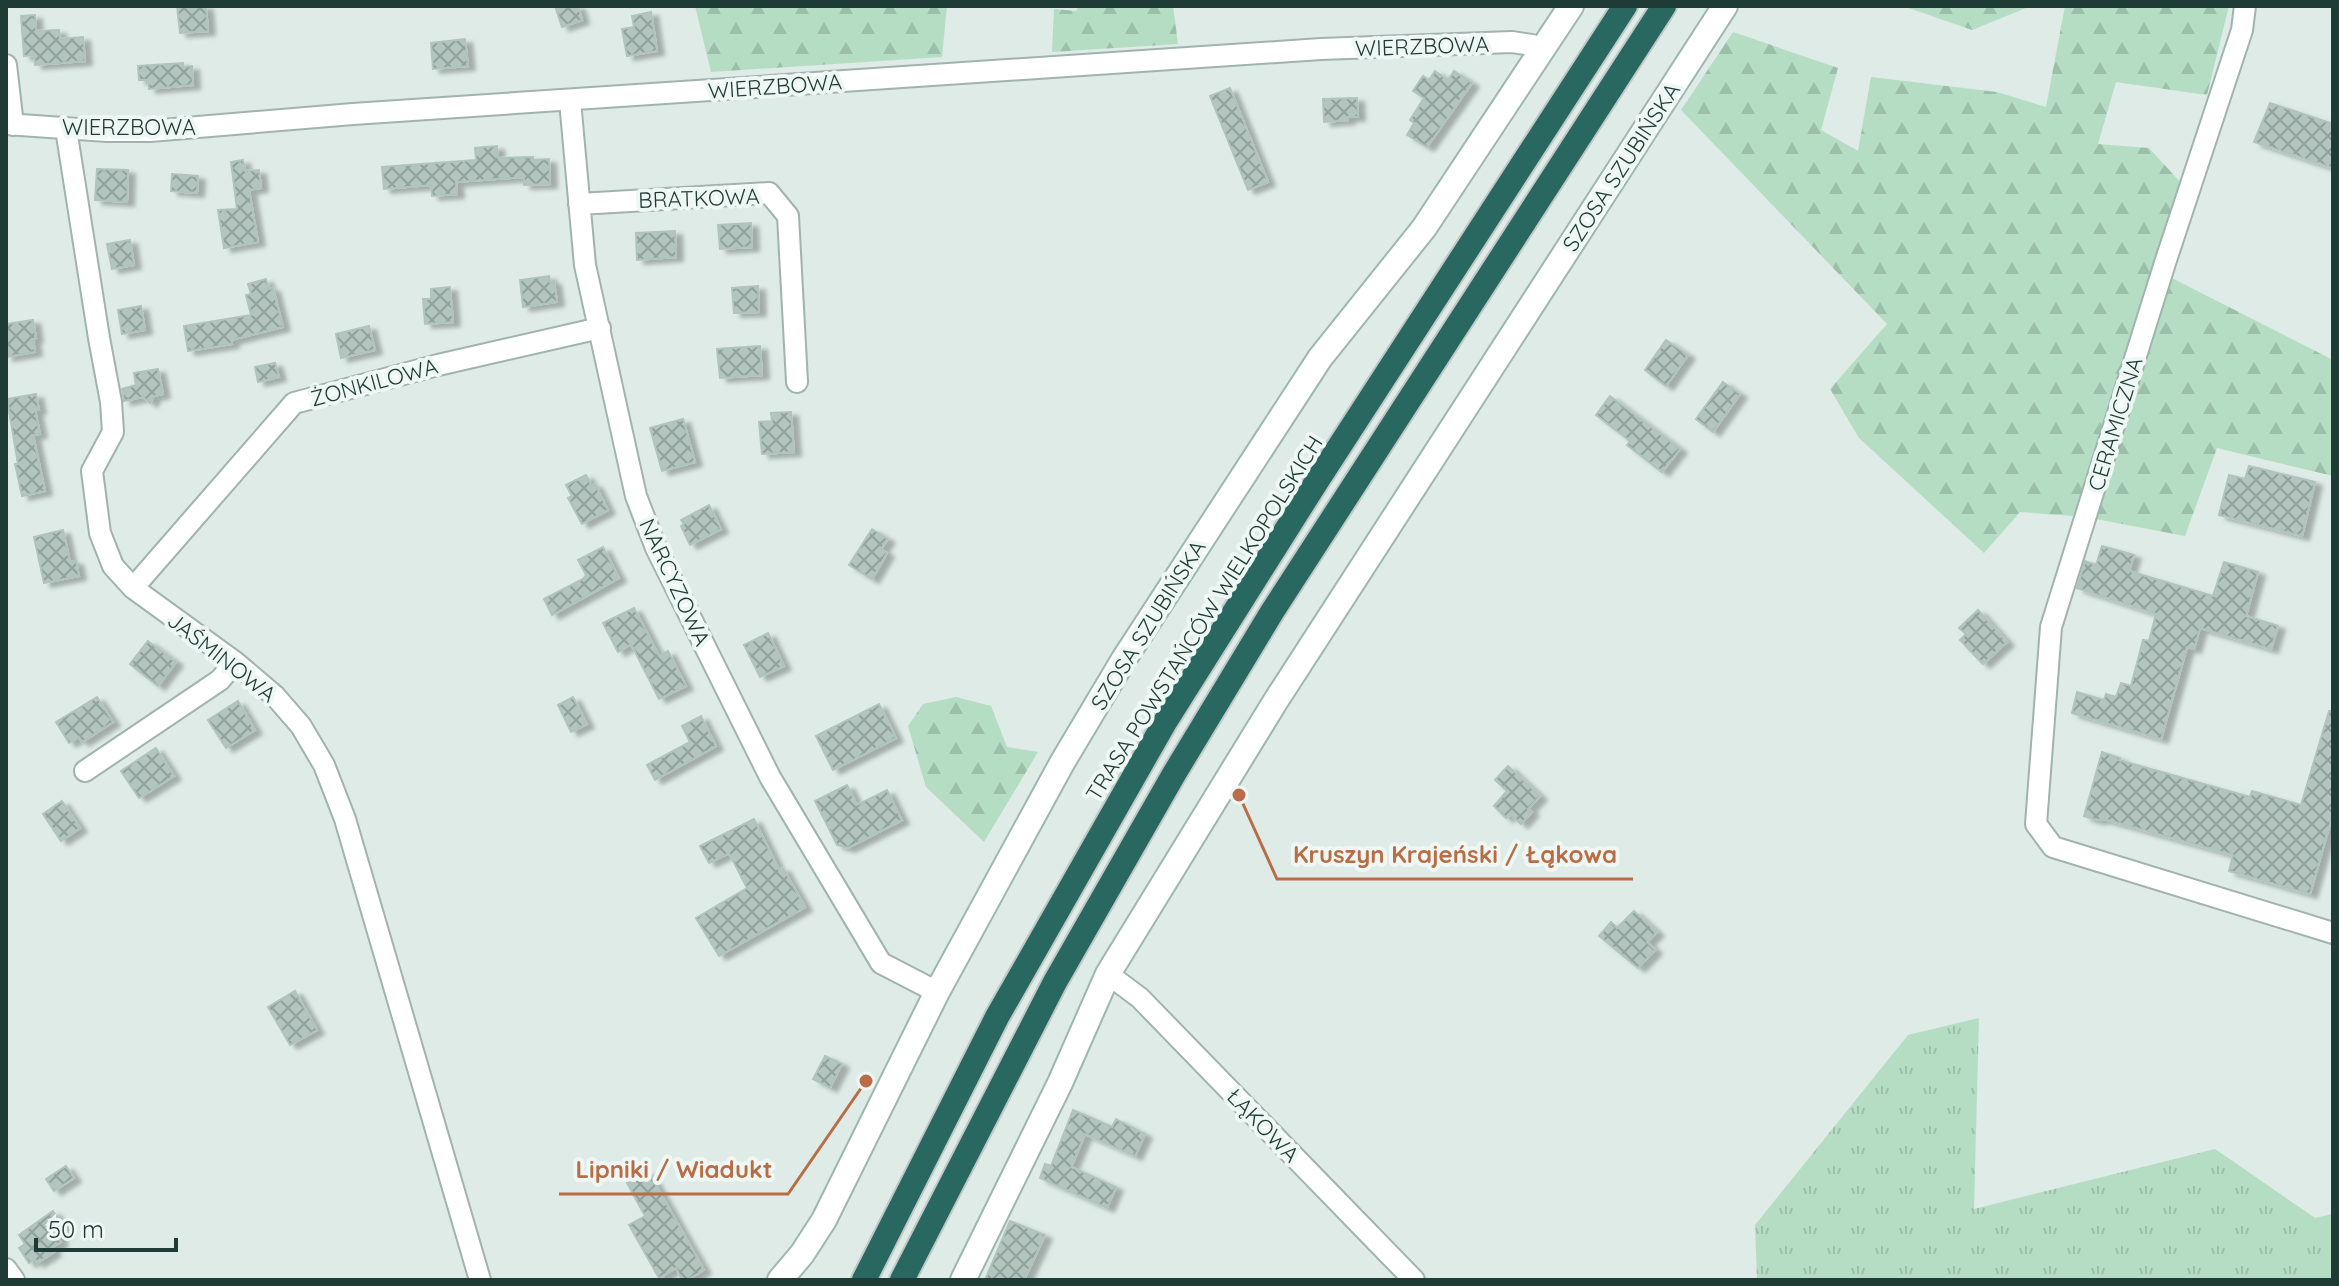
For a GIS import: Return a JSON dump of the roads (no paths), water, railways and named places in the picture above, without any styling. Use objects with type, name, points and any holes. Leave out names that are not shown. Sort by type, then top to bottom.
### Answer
[{"type":"highway","name":"TRASA POWSTAŃCÓW WIELKOPOLSKICH","points":[[864,1280],[997,1017],[1165,722],[1625,6]]},
{"type":"highway","points":[[902,1280],[1055,982],[1174,774],[1272,612],[1664,6]]},
{"type":"street","name":"SZOSA SZUBIŃSKA","points":[[781,1279],[824,1220],[937,992],[1062,763],[1124,659],[1320,358],[1424,228],[1571,6]]},
{"type":"street","name":"SZOSA SZUBIŃSKA","points":[[963,1280],[1060,1083],[1108,974],[1275,702],[1725,6]]},
{"type":"street","name":"CERAMICZNA","points":[[2245,6],[2242,30],[2051,627],[2036,824],[2053,847],[2333,933]]},
{"type":"street","name":"WIERZBOWA","points":[[9,124],[150,131],[1321,49],[1512,42],[1532,45],[1542,52]]},
{"type":"street","points":[[6,65],[9,124]]},
{"type":"street","name":"NARCYZOWA","points":[[570,101],[585,265],[636,496],[656,548],[770,777],[881,963],[937,992]]},
{"type":"street","name":"JAŚMINOWA","points":[[66,129],[111,402],[113,432],[92,471],[100,533],[113,566],[133,588],[235,662],[275,696],[324,765],[345,819],[480,1280]]},
{"type":"street","name":"BRATKOWA","points":[[579,204],[769,193],[788,216],[797,382]]},
{"type":"street","name":"ŻONKILOWA","points":[[133,588],[294,403],[438,365],[600,328]]},
{"type":"street","points":[[85,771],[220,680],[235,662]]},
{"type":"street","name":"ŁĄKOWA","points":[[1108,974],[1140,998],[1414,1280]]},
{"type":"street","points":[[6,1269],[14,1280]]},
{"type":"place","name":"Kruszyn Krajeński / Łąkowa","points":[[1239,795]]},
{"type":"place","name":"Lipniki / Wiadukt","points":[[866,1081]]}]
